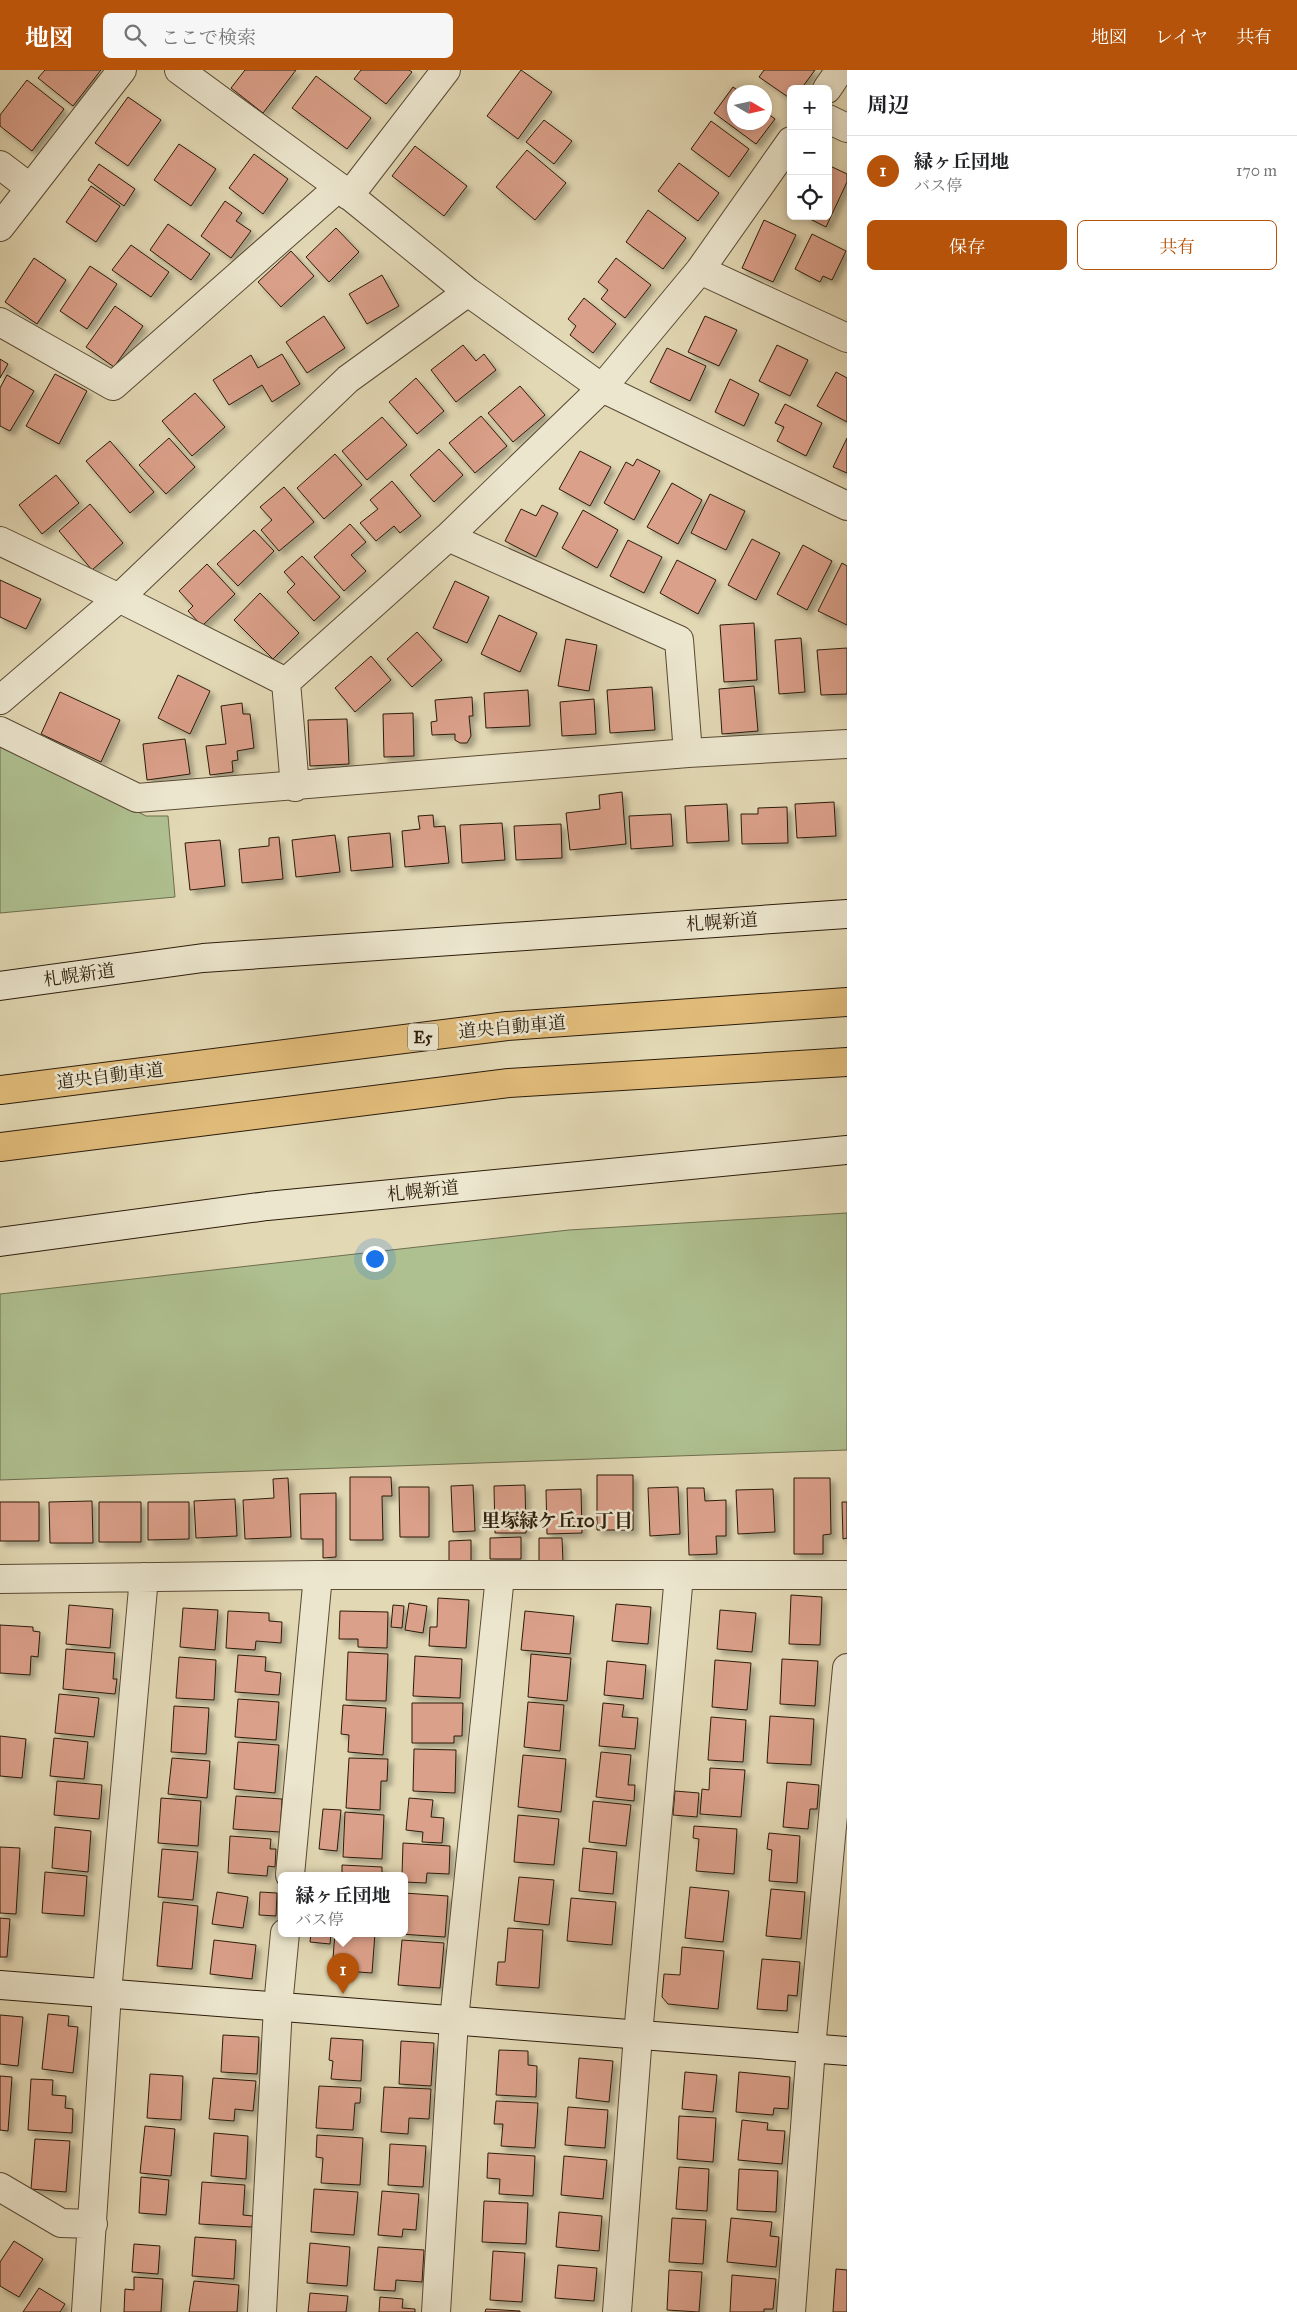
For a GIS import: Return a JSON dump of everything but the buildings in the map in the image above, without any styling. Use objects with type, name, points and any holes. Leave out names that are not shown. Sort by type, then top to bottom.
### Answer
[{"type":"highway","name":"道央自動車道","points":[[0,1090],[507,1026],[847,1002]]},
{"type":"highway","points":[[0,1146],[509,1083],[847,1062]]},
{"type":"street","points":[[0,227],[29,187],[122,70]]},
{"type":"street","points":[[180,70],[344,192],[468,292],[602,388],[847,506]]},
{"type":"street","points":[[0,322],[113,386],[344,192],[446,70]]},
{"type":"street","points":[[830,85],[840,70]]},
{"type":"street","points":[[832,121],[847,128]]},
{"type":"street","points":[[286,682],[448,537],[602,388],[700,270],[787,147]]},
{"type":"street","points":[[0,166],[29,187]]},
{"type":"street","points":[[700,270],[847,338]]},
{"type":"street","points":[[0,700],[119,598],[348,379],[468,292]]},
{"type":"street","points":[[448,537],[679,640],[688,753]]},
{"type":"street","points":[[0,541],[286,682]]},
{"type":"street","points":[[286,682],[295,787]]},
{"type":"street","points":[[0,731],[138,798],[295,787],[688,753],[847,744]]},
{"type":"street","name":"札幌新道","points":[[0,986],[203,958],[847,914]]},
{"type":"street","name":"札幌新道","points":[[0,1242],[267,1206],[847,1150]]},
{"type":"street","points":[[0,1580],[318,1575],[847,1575]]},
{"type":"street","points":[[290,1872],[318,1575]]},
{"type":"street","points":[[436,2312],[454,2020],[500,1576]]},
{"type":"street","points":[[617,2312],[638,2035],[679,1576]]},
{"type":"street","points":[[86,2312],[107,1993],[144,1577]]},
{"type":"street","points":[[791,2312],[811,2048],[847,1668]]},
{"type":"street","points":[[262,2312],[278,2006],[285,1937]]},
{"type":"street","points":[[0,1985],[847,2050]]},
{"type":"street","points":[[0,2187],[61,2222],[93,2224]]},
{"type":"green space","points":[[0,742],[146,816],[168,816],[175,897],[0,913]]},
{"type":"green space","points":[[847,1213],[847,1450],[0,1480],[0,1294],[569,1230]]},
{"type":"place","name":"緑ヶ丘団地","points":[[343,1994]]},
{"type":"district","name":"里塚緑ケ丘10丁目","points":[[557,1520]]}]
